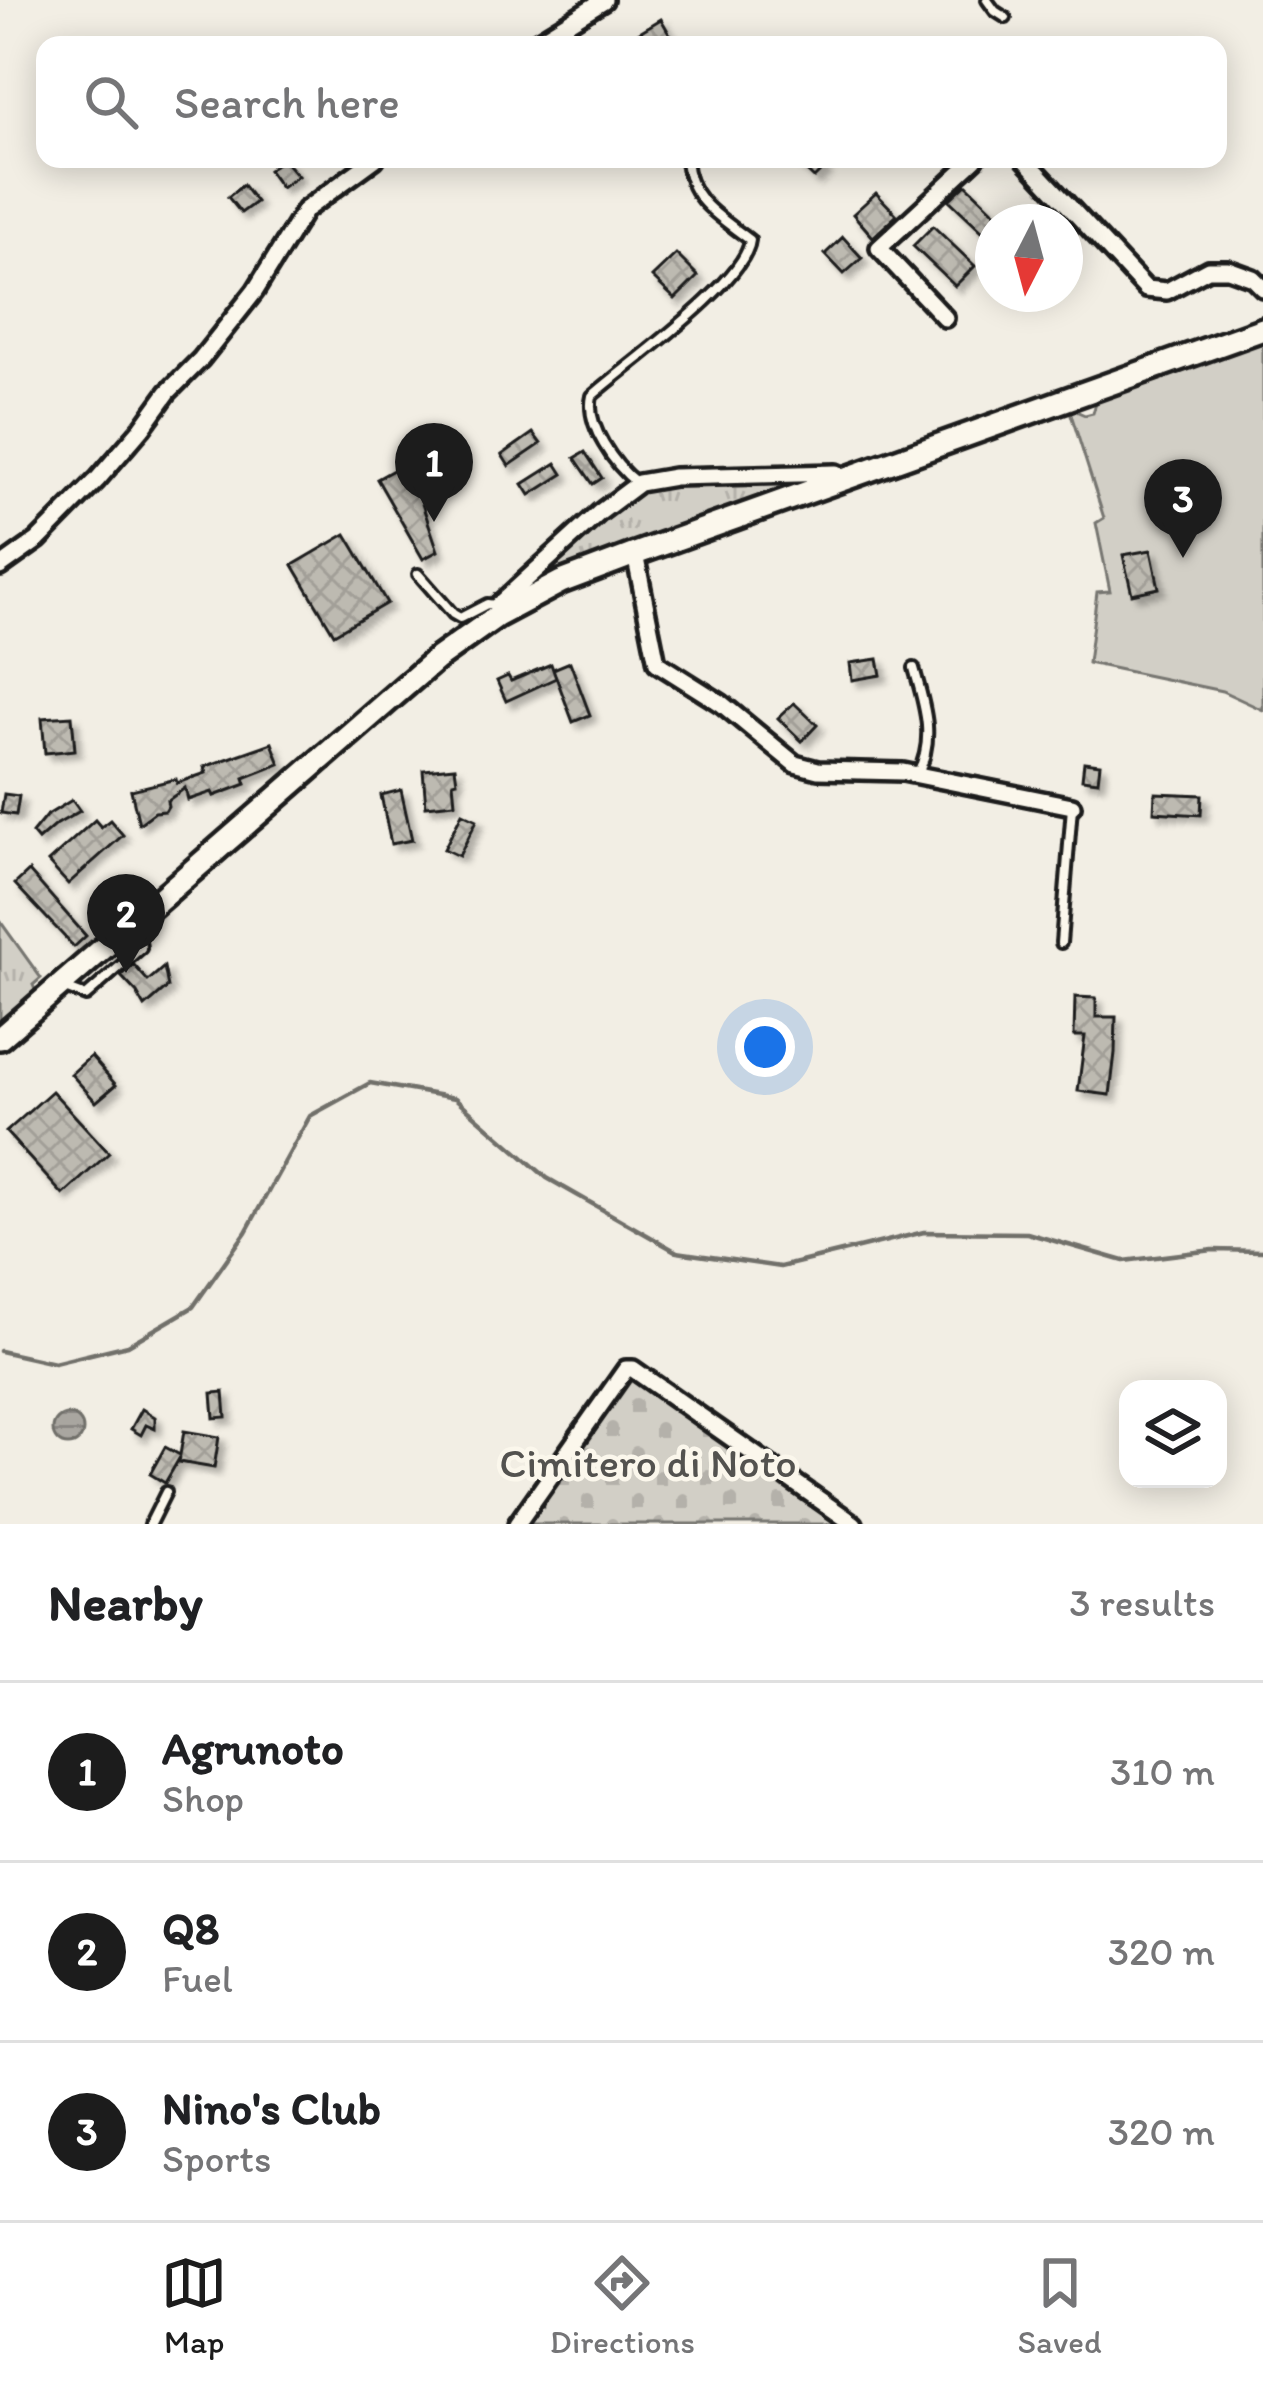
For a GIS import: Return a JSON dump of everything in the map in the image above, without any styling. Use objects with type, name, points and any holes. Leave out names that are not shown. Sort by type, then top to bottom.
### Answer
[{"type":"main road","points":[[0,1038],[435,659],[497,611],[635,554],[1263,328]]},
{"type":"street","points":[[546,36],[604,0]]},
{"type":"street","points":[[0,567],[38,540],[142,428],[255,291],[305,210],[363,168]]},
{"type":"street","points":[[945,318],[879,248],[965,168]]},
{"type":"street","points":[[1032,168],[1146,289],[1167,292],[1208,269],[1228,268],[1263,288]]},
{"type":"street","points":[[497,611],[599,513],[639,483],[674,477],[813,473],[836,473],[846,479]]},
{"type":"street","points":[[635,554],[657,664],[722,704],[795,764],[818,770],[918,775],[1072,806]]},
{"type":"street","points":[[518,1524],[626,1369],[632,1369],[854,1524]]},
{"type":"lane","points":[[987,0],[1006,18]]},
{"type":"lane","points":[[639,483],[620,468],[590,414],[589,403],[729,278],[748,254],[750,241],[709,208],[692,188],[688,168]]},
{"type":"lane","points":[[418,574],[460,618],[487,604],[497,611]]},
{"type":"lane","points":[[914,668],[929,737],[918,775]]},
{"type":"lane","points":[[1061,943],[1072,806]]},
{"type":"lane","points":[[150,1524],[166,1492]]},
{"type":"green space","points":[[1263,338],[1263,710],[1222,691],[1088,663],[1097,592],[1110,591],[1096,523],[1104,518],[1069,408],[1093,413],[1097,400]]},
{"type":"green space","points":[[718,479],[813,479],[512,599],[630,496],[647,489]]},
{"type":"green space","points":[[0,921],[41,978],[33,985],[36,992],[0,1023]]},
{"type":"green space","name":"Cimitero di Noto","points":[[630,1376],[842,1524],[527,1524]]},
{"type":"shaded area","points":[[68,1415],[79,1419],[83,1430],[79,1441],[68,1445],[57,1441],[53,1430],[57,1419]]},
{"type":"building","points":[[661,19],[671,36],[633,36]]},
{"type":"building","points":[[291,168],[298,176],[281,188],[268,170]]},
{"type":"building","points":[[803,168],[824,168],[814,178]]},
{"type":"building","points":[[966,184],[987,204],[975,204],[975,224],[949,200]]},
{"type":"building","points":[[243,185],[256,202],[241,213],[228,197]]},
{"type":"building","points":[[876,193],[897,215],[873,237],[853,214]]},
{"type":"building","points":[[933,226],[975,266],[955,286],[913,246]]},
{"type":"building","points":[[843,237],[862,258],[844,274],[825,254]]},
{"type":"building","points":[[676,254],[698,276],[675,299],[652,277]]},
{"type":"building","points":[[533,433],[541,444],[509,466],[502,455]]},
{"type":"building","points":[[585,452],[602,478],[593,484],[575,458]]},
{"type":"building","points":[[556,463],[563,474],[530,495],[523,484]]},
{"type":"building","points":[[404,464],[438,551],[423,559],[377,479]]},
{"type":"building","points":[[346,534],[387,603],[334,634],[293,565]]},
{"type":"building","points":[[1151,550],[1159,588],[1132,594],[1123,555]]},
{"type":"building","points":[[878,659],[881,675],[852,680],[850,663]]},
{"type":"building","points":[[570,662],[590,715],[573,722],[553,669]]},
{"type":"building","points":[[551,664],[556,678],[506,701],[497,681],[508,676],[511,681]]},
{"type":"building","points":[[794,703],[817,725],[802,741],[778,718]]},
{"type":"building","points":[[72,716],[75,750],[45,753],[42,718]]},
{"type":"building","points":[[272,743],[280,764],[214,796],[212,792],[188,800],[185,788],[167,801],[165,811],[139,824],[131,790],[176,779],[177,783],[206,773],[204,767]]},
{"type":"building","points":[[1084,762],[1100,764],[1098,781],[1082,779]]},
{"type":"building","points":[[455,767],[455,803],[426,806],[423,770]]},
{"type":"building","points":[[401,790],[412,840],[391,844],[381,795]]},
{"type":"building","points":[[1155,793],[1202,795],[1201,815],[1154,812]]},
{"type":"building","points":[[4,794],[19,796],[16,815],[1,813]]},
{"type":"building","points":[[72,800],[80,811],[38,840],[32,833],[46,816]]},
{"type":"building","points":[[462,813],[477,820],[459,856],[444,849]]},
{"type":"building","points":[[95,820],[101,827],[110,820],[123,835],[68,884],[48,862]]},
{"type":"building","points":[[29,871],[86,936],[74,947],[15,884]]},
{"type":"building","points":[[134,965],[148,981],[164,967],[168,987],[145,1007],[121,976]]},
{"type":"building","points":[[1075,997],[1096,998],[1096,1017],[1116,1017],[1110,1095],[1078,1091],[1085,1036],[1074,1036]]},
{"type":"building","points":[[91,1056],[116,1085],[96,1102],[71,1074]]},
{"type":"building","points":[[52,1091],[109,1153],[63,1195],[6,1132]]},
{"type":"building","points":[[224,1392],[226,1417],[214,1418],[212,1393]]},
{"type":"building","points":[[142,1409],[155,1417],[155,1429],[146,1425],[141,1435],[131,1429]]},
{"type":"building","points":[[184,1431],[219,1437],[214,1468],[179,1462],[180,1457],[165,1483],[150,1474],[165,1447],[180,1455]]},
{"type":"waterway","points":[[0,1351],[54,1363],[128,1345],[193,1307],[246,1232],[310,1116],[370,1083],[455,1098],[547,1178],[677,1252],[780,1267],[924,1232],[1027,1233],[1124,1261],[1213,1250],[1263,1251]]},
{"type":"place","name":"Agrunoto","points":[[434,522]]},
{"type":"place","name":"Nino's Club","points":[[1183,558]]},
{"type":"place","name":"Q8","points":[[126,973]]}]
